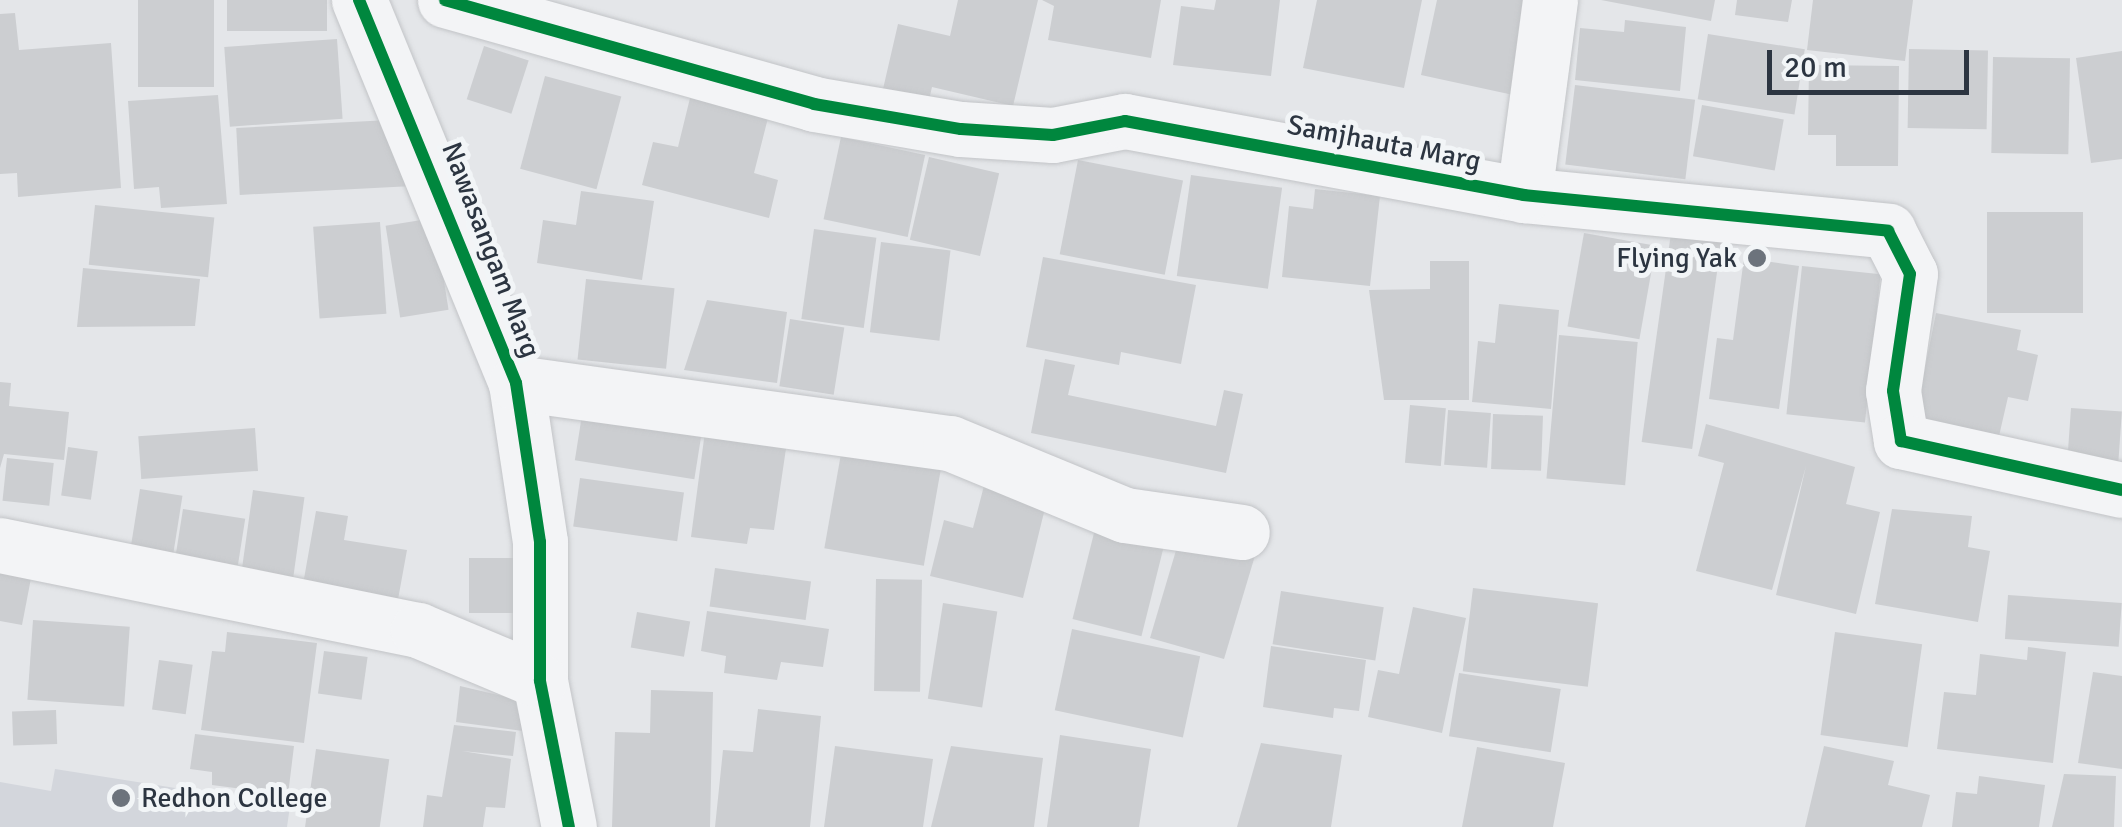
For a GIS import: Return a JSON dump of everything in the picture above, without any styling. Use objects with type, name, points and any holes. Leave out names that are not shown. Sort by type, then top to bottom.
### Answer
[{"type":"street","name":"Nawasangam Marg","points":[[359,0],[516,382],[540,542],[540,681],[568,827]]},
{"type":"street","name":"Samjhauta Marg","points":[[445,0],[814,104],[1053,135],[1125,121],[1524,194],[1888,231],[1910,274],[1893,391],[1901,441],[2122,490]]},
{"type":"street","points":[[1524,194],[1550,0]]},
{"type":"street","points":[[516,382],[950,443],[1125,516],[1242,532]]},
{"type":"street","points":[[0,545],[418,630],[540,681]]},
{"type":"shaded area","name":"Redhon College","points":[[55,769],[290,806],[287,827],[0,827],[0,782],[51,791]]},
{"type":"building","points":[[138,0],[214,0],[214,87],[138,87]]},
{"type":"building","points":[[227,0],[327,0],[327,31],[227,31]]},
{"type":"building","points":[[958,0],[1038,0],[1013,106],[932,87],[929,100],[883,89],[898,24],[950,36]]},
{"type":"building","points":[[1042,0],[1161,0],[1151,58],[1048,40],[1054,6]]},
{"type":"building","points":[[1216,0],[1280,0],[1271,76],[1173,65],[1181,6],[1214,10]]},
{"type":"building","points":[[1317,0],[1422,0],[1404,88],[1303,68]]},
{"type":"building","points":[[1437,0],[1548,0],[1527,98],[1421,75]]},
{"type":"building","points":[[1601,0],[1715,0],[1711,21]]},
{"type":"building","points":[[1737,0],[1792,0],[1788,22],[1735,15]]},
{"type":"building","points":[[1813,0],[1913,0],[1905,61],[1807,50]]},
{"type":"building","points":[[15,13],[19,50],[111,43],[121,188],[18,197],[17,173],[0,174],[0,14]]},
{"type":"building","points":[[1625,20],[1686,27],[1680,91],[1575,80],[1580,28],[1624,32]]},
{"type":"building","points":[[1708,34],[1805,49],[1794,115],[1698,99]]},
{"type":"building","points":[[337,39],[343,119],[230,127],[224,47]]},
{"type":"building","points":[[484,46],[529,61],[511,114],[467,99]]},
{"type":"building","points":[[1909,49],[1988,50],[1987,129],[1908,128]]},
{"type":"building","points":[[2122,51],[2122,159],[2091,163],[2076,58]]},
{"type":"building","points":[[1993,57],[2070,58],[2068,154],[1991,153]]},
{"type":"building","points":[[1809,65],[1899,66],[1898,166],[1836,166],[1836,135],[1808,135]]},
{"type":"building","points":[[545,76],[621,96],[596,189],[520,169]]},
{"type":"building","points":[[1575,85],[1695,100],[1685,179],[1565,164]]},
{"type":"building","points":[[218,95],[227,204],[161,208],[159,187],[134,189],[128,101]]},
{"type":"building","points":[[690,98],[768,118],[754,173],[778,180],[769,218],[642,185],[653,142],[678,147]]},
{"type":"building","points":[[1702,105],[1784,119],[1775,171],[1693,156]]},
{"type":"building","points":[[409,119],[413,186],[240,195],[236,128]]},
{"type":"building","points":[[841,137],[925,155],[908,237],[824,219]]},
{"type":"building","points":[[929,157],[999,173],[980,256],[910,240]]},
{"type":"building","points":[[1078,160],[1183,180],[1165,275],[1060,254]]},
{"type":"building","points":[[1191,175],[1282,188],[1268,289],[1177,276]]},
{"type":"building","points":[[1315,189],[1380,196],[1370,286],[1282,277],[1289,206],[1313,209]]},
{"type":"building","points":[[581,191],[654,201],[642,280],[537,263],[543,220],[576,225]]},
{"type":"building","points":[[95,205],[214,218],[208,277],[89,265]]},
{"type":"building","points":[[1987,212],[2083,212],[2083,313],[1987,313]]},
{"type":"building","points":[[434,218],[449,310],[400,318],[386,226]]},
{"type":"building","points":[[380,222],[386,314],[320,318],[313,227]]},
{"type":"building","points":[[814,229],[876,238],[864,328],[801,319]]},
{"type":"building","points":[[1584,233],[1656,246],[1639,339],[1568,327]]},
{"type":"building","points":[[1671,233],[1722,240],[1692,449],[1642,442]]},
{"type":"building","points":[[881,242],[950,251],[939,341],[870,332]]},
{"type":"building","points":[[1043,257],[1196,285],[1181,364],[1121,352],[1119,365],[1026,347]]},
{"type":"building","points":[[1744,258],[1799,266],[1779,409],[1709,399],[1717,338],[1733,340]]},
{"type":"building","points":[[1430,261],[1469,261],[1469,400],[1384,400],[1369,290],[1430,289]]},
{"type":"building","points":[[1802,266],[1881,274],[1865,422],[1786,414]]},
{"type":"building","points":[[83,268],[200,279],[195,326],[77,327]]},
{"type":"building","points":[[586,279],[675,288],[666,369],[578,360]]},
{"type":"building","points":[[707,300],[787,312],[777,383],[684,370]]},
{"type":"building","points":[[1499,304],[1559,310],[1551,409],[1472,402],[1478,341],[1495,343]]},
{"type":"building","points":[[1936,313],[2021,330],[2017,350],[2038,355],[2028,401],[2008,397],[1999,436],[1915,418]]},
{"type":"building","points":[[790,319],[844,328],[834,395],[779,386]]},
{"type":"building","points":[[1559,335],[1638,342],[1625,485],[1546,478]]},
{"type":"building","points":[[1045,359],[1075,365],[1068,395],[1216,426],[1224,390],[1243,394],[1226,473],[1031,433]]},
{"type":"building","points":[[0,382],[11,383],[9,406],[69,412],[64,460],[4,454],[0,468]]},
{"type":"building","points":[[585,396],[705,415],[694,479],[575,460]]},
{"type":"building","points":[[1410,405],[1446,408],[1441,466],[1405,463]]},
{"type":"building","points":[[2071,408],[2122,412],[2118,465],[2067,462]]},
{"type":"building","points":[[1448,410],[1491,413],[1487,468],[1444,465]]},
{"type":"building","points":[[1493,414],[1543,416],[1541,471],[1491,469]]},
{"type":"building","points":[[706,424],[788,435],[774,530],[750,528],[747,544],[691,537]]},
{"type":"building","points":[[1706,424],[1855,467],[1846,504],[1880,512],[1856,614],[1776,595],[1806,466],[1772,590],[1696,571],[1724,463],[1698,456]]},
{"type":"building","points":[[255,428],[258,471],[141,479],[138,436]]},
{"type":"building","points":[[845,431],[944,449],[924,566],[824,548]]},
{"type":"building","points":[[68,447],[98,451],[91,500],[61,496]]},
{"type":"building","points":[[7,458],[54,463],[49,506],[3,501]]},
{"type":"building","points":[[580,478],[684,493],[677,541],[573,527]]},
{"type":"building","points":[[985,482],[1048,496],[1023,598],[930,576],[944,520],[973,528]]},
{"type":"building","points":[[140,489],[182,496],[173,553],[131,546]]},
{"type":"building","points":[[253,490],[304,497],[293,579],[241,572]]},
{"type":"building","points":[[183,509],[245,519],[238,565],[176,555]]},
{"type":"building","points":[[1892,509],[1972,516],[1968,547],[1990,551],[1978,622],[1875,604]]},
{"type":"building","points":[[316,511],[348,516],[344,540],[407,550],[397,605],[302,590]]},
{"type":"building","points":[[1096,525],[1165,542],[1141,636],[1073,619]]},
{"type":"building","points":[[1177,547],[1257,549],[1224,659],[1150,638]]},
{"type":"building","points":[[469,558],[536,558],[536,613],[469,613]]},
{"type":"building","points":[[0,566],[32,573],[22,625],[0,621]]},
{"type":"building","points":[[715,568],[811,581],[806,620],[710,607]]},
{"type":"building","points":[[876,579],[922,580],[920,692],[874,691]]},
{"type":"building","points":[[1473,588],[1598,603],[1588,687],[1463,671]]},
{"type":"building","points":[[1281,591],[1384,607],[1375,661],[1273,644]]},
{"type":"building","points":[[2008,595],[2122,603],[2119,647],[2005,639]]},
{"type":"building","points":[[943,603],[997,612],[982,707],[928,699]]},
{"type":"building","points":[[1413,607],[1466,618],[1442,733],[1368,717],[1378,670],[1399,674]]},
{"type":"building","points":[[707,611],[829,629],[823,667],[781,662],[777,680],[724,673],[726,656],[701,651]]},
{"type":"building","points":[[637,612],[690,621],[684,657],[631,647]]},
{"type":"building","points":[[33,620],[130,627],[124,707],[27,700]]},
{"type":"building","points":[[1072,629],[1200,656],[1183,737],[1055,710]]},
{"type":"building","points":[[227,632],[317,643],[304,743],[201,730],[212,651],[225,652]]},
{"type":"building","points":[[1835,632],[1922,644],[1908,747],[1821,735]]},
{"type":"building","points":[[1271,646],[1366,660],[1359,711],[1334,708],[1333,718],[1263,707]]},
{"type":"building","points":[[2028,647],[2066,652],[2053,763],[1937,749],[1944,692],[1976,695],[1980,654],[2027,660]]},
{"type":"building","points":[[324,651],[368,657],[362,700],[318,694]]},
{"type":"building","points":[[159,660],[193,665],[186,714],[152,710]]},
{"type":"building","points":[[2093,672],[2122,676],[2122,769],[2078,763]]},
{"type":"building","points":[[1459,673],[1561,689],[1551,752],[1449,736]]},
{"type":"building","points":[[460,686],[515,699],[523,731],[456,722]]},
{"type":"building","points":[[651,690],[713,692],[710,827],[612,827],[615,732],[650,733]]},
{"type":"building","points":[[758,709],[821,716],[810,827],[715,827],[723,750],[753,752]]},
{"type":"building","points":[[56,710],[57,744],[13,746],[12,712]]},
{"type":"building","points":[[454,725],[516,732],[513,756],[462,751],[511,759],[505,808],[486,807],[483,827],[423,827],[427,795],[442,797]]},
{"type":"building","points":[[195,734],[294,746],[288,795],[212,785],[212,772],[190,769]]},
{"type":"building","points":[[1060,735],[1151,749],[1139,827],[1047,827]]},
{"type":"building","points":[[1261,743],[1342,755],[1331,827],[1237,827]]},
{"type":"building","points":[[835,746],[933,759],[923,827],[824,827]]},
{"type":"building","points":[[951,746],[1043,758],[1034,827],[931,827]]},
{"type":"building","points":[[1824,746],[1894,761],[1888,785],[1930,795],[1922,827],[1805,827]]},
{"type":"building","points":[[1477,747],[1565,763],[1553,827],[1462,827]]},
{"type":"building","points":[[316,749],[389,759],[380,827],[305,827]]},
{"type":"building","points":[[2064,774],[2116,776],[2114,827],[2052,827]]},
{"type":"building","points":[[1979,776],[2045,785],[2039,827],[1952,827],[1956,792],[1977,794]]},
{"type":"cycle path","points":[[359,0],[516,383],[540,542],[540,681],[569,827]]},
{"type":"cycle path","points":[[445,0],[814,104],[961,129],[1053,135],[1125,121],[1524,195],[1888,231],[1910,274],[1893,391],[1901,441],[2122,490]]},
{"type":"place","name":"Flying Yak","points":[[1757,258]]},
{"type":"place","name":"Redhon College","points":[[121,798]]}]
